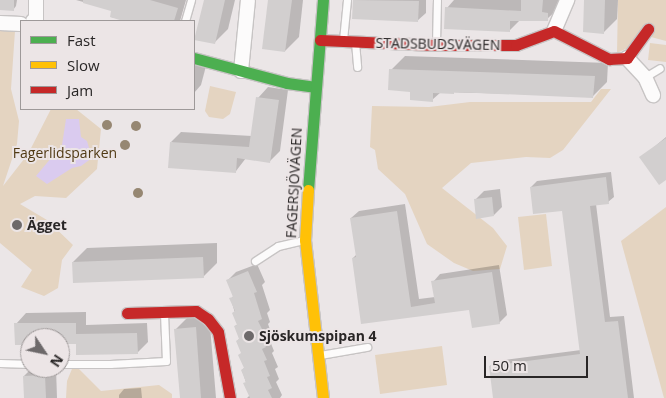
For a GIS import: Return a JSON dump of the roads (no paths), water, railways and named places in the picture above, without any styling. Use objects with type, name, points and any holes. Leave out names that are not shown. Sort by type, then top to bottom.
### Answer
[{"type":"street","points":[[36,0],[36,20]]},
{"type":"street","points":[[241,71],[248,0]]},
{"type":"street","name":"FAGERSJÖVÄGEN","points":[[323,0],[305,240],[323,398]]},
{"type":"street","points":[[567,0],[554,31],[609,59],[627,58],[645,77],[654,95]]},
{"type":"street","points":[[0,23],[20,24]]},
{"type":"street","points":[[627,58],[648,29]]},
{"type":"street","name":"STADSBUDSVÄGEN","points":[[320,40],[436,45],[521,45],[554,31]]},
{"type":"street","points":[[195,58],[287,83],[316,87]]},
{"type":"street","points":[[127,313],[196,310],[208,319],[218,332],[230,398]]},
{"type":"lane","points":[[186,20],[191,0]]},
{"type":"lane","points":[[347,0],[349,41],[357,67]]},
{"type":"lane","points":[[436,45],[437,0]]},
{"type":"lane","points":[[645,77],[660,68]]},
{"type":"lane","points":[[255,262],[278,246],[305,240]]},
{"type":"lane","points":[[70,364],[166,361],[164,311]]},
{"type":"lane","points":[[318,355],[367,347]]},
{"type":"lane","points":[[0,363],[20,364]]},
{"type":"place","name":"Ägget","points":[[17,225]]},
{"type":"place","name":"Sjöskumspipan 4","points":[[249,336]]},
{"type":"park label","name":"Fagerlidsparken","points":[[65,153]]}]
